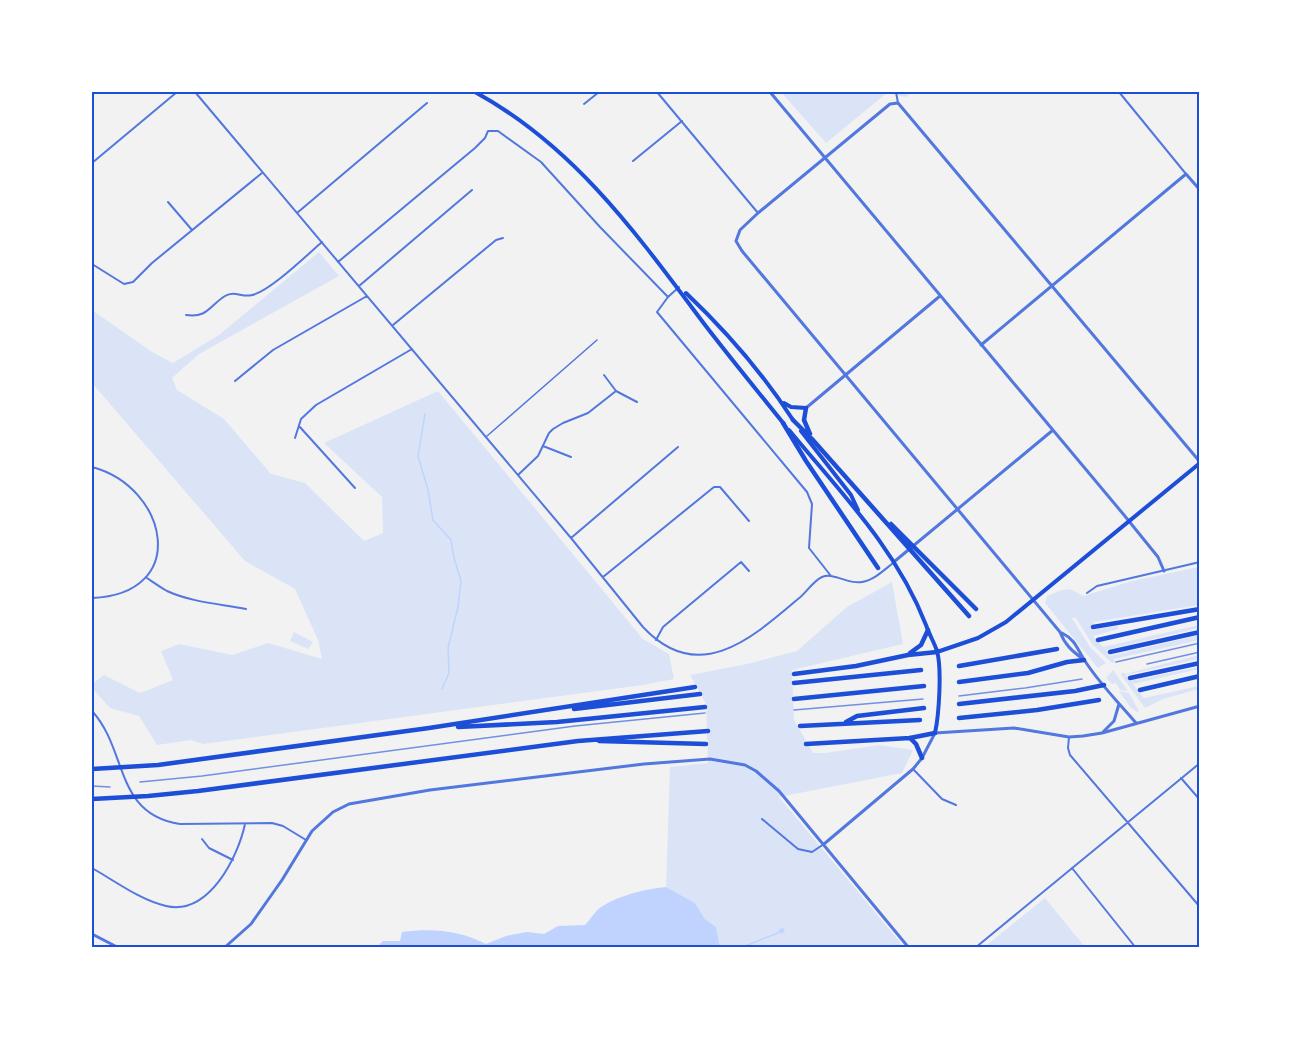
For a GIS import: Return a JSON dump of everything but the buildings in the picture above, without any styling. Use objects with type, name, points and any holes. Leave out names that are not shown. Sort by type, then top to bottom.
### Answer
[{"type":"highway","points":[[806,408],[805,426],[812,439]]},
{"type":"highway","points":[[793,420],[969,615]]},
{"type":"highway","points":[[783,423],[878,568]]},
{"type":"highway","points":[[866,500],[976,609]]},
{"type":"highway","points":[[1093,627],[1200,609]]},
{"type":"highway","points":[[1098,640],[1200,617]]},
{"type":"highway","points":[[908,655],[921,645],[928,630]]},
{"type":"highway","points":[[1110,652],[1200,632]]},
{"type":"highway","points":[[959,666],[1057,649]]},
{"type":"highway","points":[[794,674],[937,652]]},
{"type":"highway","points":[[959,682],[1029,673],[1067,662],[1084,660]]},
{"type":"highway","points":[[1130,678],[1200,663]]},
{"type":"highway","points":[[794,683],[921,670]]},
{"type":"highway","points":[[1140,690],[1200,676]]},
{"type":"highway","points":[[959,704],[1075,691],[1104,685]]},
{"type":"highway","points":[[794,699],[924,686]]},
{"type":"highway","points":[[92,769],[158,765],[429,729],[695,687]]},
{"type":"highway","points":[[535,713],[700,694]]},
{"type":"highway","points":[[959,718],[1037,710],[1099,700]]},
{"type":"highway","points":[[429,729],[557,722],[705,707]]},
{"type":"highway","points":[[844,723],[857,716],[924,708]]},
{"type":"highway","points":[[800,726],[920,720]]},
{"type":"highway","points":[[92,799],[188,792],[578,741],[708,731]]},
{"type":"highway","points":[[806,744],[910,738],[935,733]]},
{"type":"highway","points":[[910,738],[916,744],[922,758]]},
{"type":"highway","points":[[578,741],[706,744]]},
{"type":"main road","points":[[475,92],[510,112],[572,161],[613,206],[679,287],[783,423],[861,515],[895,561],[917,602],[937,652],[938,700],[935,733]]},
{"type":"main road","points":[[679,287],[710,316],[781,401],[851,495],[861,515]]},
{"type":"main road","points":[[781,401],[791,407],[806,408]]},
{"type":"main road","points":[[937,652],[964,644],[992,631],[1034,600],[1200,462]]},
{"type":"street","points":[[92,163],[177,92]]},
{"type":"street","points":[[195,92],[603,576],[643,627],[656,640],[672,649],[688,653],[714,653],[738,645],[752,637],[806,593],[820,578],[831,576],[850,583],[860,583],[874,578],[1053,430]]},
{"type":"street","points":[[584,105],[599,92]]},
{"type":"street","points":[[657,92],[758,213]]},
{"type":"street","points":[[770,92],[1158,557],[1164,571]]},
{"type":"street","points":[[896,92],[898,103],[1200,462]]},
{"type":"street","points":[[1119,92],[1200,190]]},
{"type":"street","points":[[297,213],[427,103]]},
{"type":"street","points":[[898,103],[890,104],[758,213],[740,230],[736,241],[1034,600],[1060,632],[1064,642],[1084,660],[1136,723]]},
{"type":"street","points":[[633,161],[682,121]]},
{"type":"street","points":[[338,262],[475,148],[485,138],[488,131],[493,129],[541,162],[668,297]]},
{"type":"street","points":[[92,264],[124,284],[133,282],[152,263],[262,172]]},
{"type":"street","points":[[981,345],[1186,174]]},
{"type":"street","points":[[359,286],[472,190]]},
{"type":"street","points":[[168,202],[192,230]]},
{"type":"street","points":[[392,326],[496,240],[503,238]]},
{"type":"street","points":[[186,315],[198,317],[205,314],[232,293],[251,296],[264,289],[322,242]]},
{"type":"street","points":[[679,287],[657,312],[807,492],[812,504],[809,548],[831,576]]},
{"type":"street","points":[[235,381],[273,350],[367,296]]},
{"type":"street","points":[[806,408],[940,296]]},
{"type":"street","points":[[295,438],[298,425],[316,405],[412,350]]},
{"type":"street","points":[[604,375],[616,391],[637,402]]},
{"type":"street","points":[[518,475],[535,461],[553,429],[588,413],[616,391]]},
{"type":"street","points":[[298,425],[355,489]]},
{"type":"street","points":[[543,446],[571,457]]},
{"type":"street","points":[[571,538],[678,447]]},
{"type":"street","points":[[92,467],[117,477],[134,490],[147,510],[159,542],[156,562],[146,578],[128,591],[110,597],[92,598]]},
{"type":"street","points":[[603,576],[714,487],[720,487],[749,521]]},
{"type":"street","points":[[656,640],[663,627],[741,562],[749,571]]},
{"type":"street","points":[[1087,594],[1097,586],[1200,562]]},
{"type":"street","points":[[146,578],[167,591],[213,604],[246,609]]},
{"type":"street","points":[[1060,632],[1071,637],[1078,645],[1084,660]]},
{"type":"street","points":[[1102,733],[1114,721],[1119,704]]},
{"type":"street","points":[[762,819],[798,849],[812,852],[913,769],[922,758],[935,733],[1014,728],[1069,737],[1102,733],[1200,706]]},
{"type":"street","points":[[92,711],[108,732],[130,792],[143,808],[157,817],[180,824],[278,824],[306,840]]},
{"type":"street","points":[[1069,737],[1070,755],[1200,907]]},
{"type":"street","points":[[224,948],[251,924],[282,880],[306,840],[321,822],[333,812],[349,804],[373,799],[692,759],[723,760],[745,765],[756,771],[779,791],[909,948]]},
{"type":"street","points":[[975,948],[1200,763]]},
{"type":"street","points":[[913,769],[942,799],[956,805]]},
{"type":"street","points":[[1181,778],[1200,800]]},
{"type":"street","points":[[92,868],[165,906],[176,908],[190,905],[216,886],[233,860],[241,842],[245,824]]},
{"type":"street","points":[[202,839],[209,848],[233,860]]},
{"type":"street","points":[[1072,868],[1136,948]]},
{"type":"street","points":[[92,934],[119,948]]},
{"type":"lane","points":[[486,437],[597,340]]},
{"type":"shaded area","points":[[781,92],[912,92],[906,97],[887,93],[826,143]]},
{"type":"shaded area","points":[[319,252],[339,276],[199,354],[172,378],[177,390],[224,419],[271,474],[305,483],[364,541],[383,533],[382,497],[324,443],[438,391],[643,639],[669,654],[674,679],[203,744],[191,740],[157,745],[139,716],[110,708],[92,688],[92,684],[104,675],[140,693],[173,680],[161,651],[179,644],[232,655],[268,643],[322,659],[318,640],[295,589],[245,561],[92,383],[92,310],[152,352],[173,363],[219,335]]},
{"type":"shaded area","points":[[1199,567],[1199,605],[1094,622],[1092,630],[1118,626],[1118,629],[1093,636],[1103,647],[1199,625],[1199,628],[1106,650],[1110,656],[1199,635],[1199,640],[1114,659],[1115,662],[1112,663],[1092,644],[1076,618],[1072,618],[1090,647],[1106,663],[1098,668],[1045,603],[1047,596],[1061,590],[1073,590],[1083,596],[1132,581]]},
{"type":"shaded area","points":[[892,582],[903,644],[792,670],[794,720],[813,753],[879,745],[913,750],[902,773],[779,797],[904,947],[720,947],[716,927],[705,919],[695,903],[666,887],[670,767],[708,763],[706,704],[690,675],[797,651],[847,607]]},
{"type":"shaded area","points":[[294,632],[313,642],[308,649],[290,641]]},
{"type":"shaded area","points":[[1199,655],[1199,659],[1126,675],[1130,681],[1199,667],[1199,669],[1133,684],[1144,698],[1199,686],[1199,689],[1163,699],[1145,708],[1121,675],[1123,672],[1125,674]]},
{"type":"shaded area","points":[[1113,670],[1128,691],[1120,690],[1116,683],[1112,684],[1106,678]]},
{"type":"shaded area","points":[[1119,691],[1129,693],[1139,711],[1131,708]]},
{"type":"shaded area","points":[[1045,898],[1085,947],[984,947]]},
{"type":"water","points":[[666,887],[695,903],[705,919],[716,927],[720,947],[377,947],[383,941],[400,941],[402,932],[413,931],[435,930],[455,933],[486,944],[506,936],[527,932],[544,934],[558,926],[585,925],[601,907],[624,896]]},
{"type":"waterway","points":[[425,414],[418,456],[428,490],[433,520],[451,540],[461,581],[458,607],[448,648],[449,673],[442,689]]},
{"type":"waterway","points":[[740,948],[783,929],[784,931],[782,933],[780,931],[782,931]]},
{"type":"tram line","points":[[1116,662],[1200,643]]},
{"type":"tram line","points":[[1147,664],[1200,652]]},
{"type":"tram line","points":[[959,696],[1082,679]]},
{"type":"tram line","points":[[794,710],[923,699]]},
{"type":"tram line","points":[[140,782],[202,776],[575,726],[705,713]]},
{"type":"tram line","points":[[92,786],[110,787]]}]
